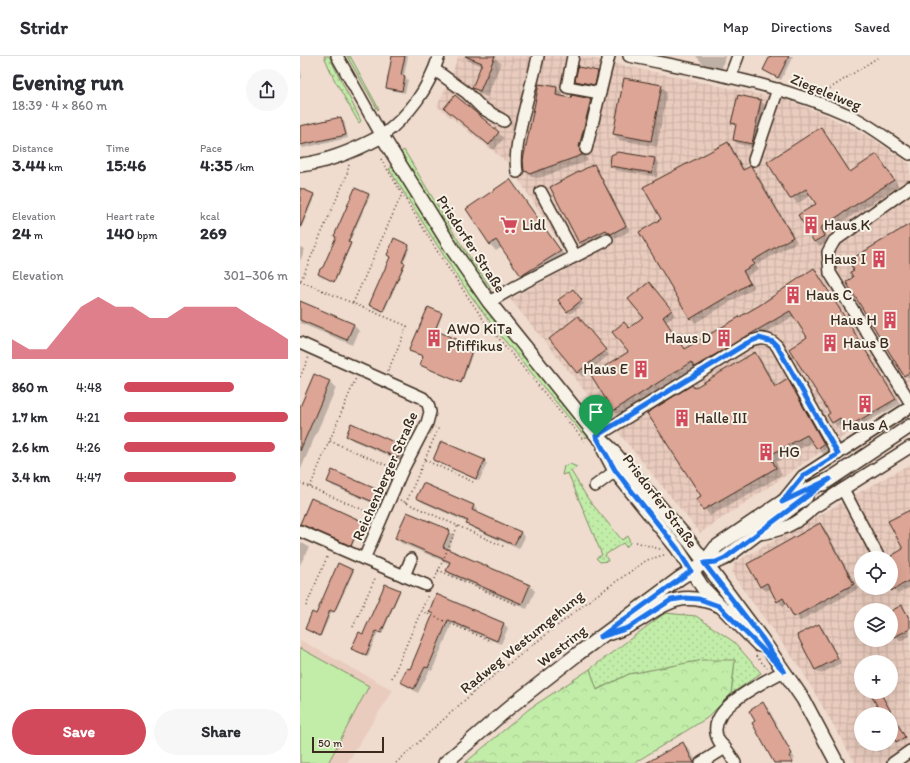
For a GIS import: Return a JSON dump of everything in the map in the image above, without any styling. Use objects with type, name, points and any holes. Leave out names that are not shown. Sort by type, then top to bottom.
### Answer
[{"type":"main road","points":[[300,165],[314,163],[345,154],[382,136]]},
{"type":"main road","name":"Prisdorfer Straße","points":[[382,136],[453,250],[489,302],[596,436],[677,548],[691,571],[719,606],[784,671]]},
{"type":"main road","name":"Westring","points":[[704,563],[716,562],[725,558],[830,479],[910,426]]},
{"type":"main road","name":"Prisdorfer Straße","points":[[619,467],[689,541],[704,563],[762,638],[803,699],[837,763]]},
{"type":"main road","name":"Westring","points":[[444,763],[511,706],[600,637],[704,563],[716,547],[782,502],[830,479]]},
{"type":"main road","points":[[600,637],[628,628],[671,600],[685,598],[699,599],[719,606]]},
{"type":"street","name":"Prisdorfer Straße","points":[[337,56],[382,136]]},
{"type":"street","points":[[382,136],[401,120],[415,105],[426,89],[435,70],[439,56]]},
{"type":"street","points":[[517,172],[515,161],[518,142],[538,56]]},
{"type":"street","points":[[573,56],[567,87],[600,93]]},
{"type":"street","points":[[586,150],[609,56]]},
{"type":"street","name":"Ziegeleiweg","points":[[629,56],[730,77],[778,89],[812,100],[853,117],[910,154]]},
{"type":"street","points":[[730,77],[738,56]]},
{"type":"street","points":[[435,70],[467,93],[482,108],[504,121]]},
{"type":"street","points":[[754,160],[778,89]]},
{"type":"street","points":[[910,187],[834,241],[828,252],[830,274],[910,402]]},
{"type":"street","points":[[541,192],[575,256]]},
{"type":"street","points":[[489,302],[515,286],[607,240]]},
{"type":"street","points":[[596,436],[747,343],[759,338],[773,342],[777,346],[838,454]]},
{"type":"street","name":"Reichenberger Straße","points":[[300,343],[423,398],[428,404],[430,412],[427,423],[402,471],[364,559]]},
{"type":"street","points":[[782,502],[803,476],[910,407]]},
{"type":"street","points":[[756,534],[770,533],[782,529],[807,515],[813,508],[910,447]]},
{"type":"street","points":[[595,486],[619,467]]},
{"type":"street","points":[[843,489],[875,551]]},
{"type":"street","name":"Reichenberger Straße","points":[[300,531],[429,586]]},
{"type":"street","points":[[404,576],[411,559]]},
{"type":"street","points":[[735,763],[726,748],[718,741],[716,733],[717,723],[724,710],[736,699],[784,671]]},
{"type":"street","points":[[701,763],[726,748]]},
{"type":"street","points":[[893,763],[910,751]]},
{"type":"path","points":[[812,100],[880,56]]},
{"type":"path","points":[[349,164],[347,175],[300,281],[407,326],[384,380]]},
{"type":"path","points":[[353,303],[402,194]]},
{"type":"path","points":[[300,377],[313,348]]},
{"type":"path","points":[[310,487],[360,369]]},
{"type":"path","points":[[406,503],[438,429],[427,423]]},
{"type":"path","points":[[329,441],[402,471]]},
{"type":"path","points":[[425,460],[473,482]]},
{"type":"path","points":[[300,483],[382,518]]},
{"type":"path","points":[[391,496],[505,547]]},
{"type":"path","points":[[392,678],[421,611],[429,586],[438,570],[458,525]]},
{"type":"path","name":"Radweg Westumgehung","points":[[396,763],[478,688],[594,597],[647,560],[671,552],[636,542]]},
{"type":"path","points":[[306,606],[333,545]]},
{"type":"path","points":[[353,627],[380,566]]},
{"type":"path","points":[[438,570],[517,605]]},
{"type":"path","points":[[421,611],[491,641]]},
{"type":"shaded area","points":[[458,56],[578,56],[787,100],[826,115],[872,138],[910,164],[910,392],[700,533],[510,299],[574,265],[508,163],[437,106],[452,74]]},
{"type":"shaded area","points":[[910,464],[910,763],[855,763],[801,669],[732,574],[734,563]]},
{"type":"shaded area","points":[[300,640],[393,690],[347,763],[300,763]]},
{"type":"green space","points":[[324,56],[329,56],[361,121],[359,123],[334,79]]},
{"type":"green space","points":[[347,56],[350,56],[379,109],[378,110]]},
{"type":"green space","points":[[404,150],[458,240],[491,288],[489,290],[485,288],[454,244],[401,152]]},
{"type":"green space","points":[[392,167],[486,305],[570,410],[569,412],[588,436],[586,438],[499,334],[458,278],[389,169]]},
{"type":"green space","points":[[570,464],[577,467],[571,471],[588,499],[622,540],[628,536],[630,543],[626,547],[623,543],[605,555],[608,561],[600,562],[596,558],[602,555],[568,473],[562,475],[564,466]]},
{"type":"green space","points":[[665,613],[696,616],[734,642],[761,673],[731,694],[735,660],[629,674],[596,690],[590,669]]},
{"type":"green space","points":[[300,648],[369,686],[328,763],[300,763]]},
{"type":"green space","points":[[703,660],[735,660],[731,694],[707,718],[634,763],[465,763],[529,709],[590,669],[597,690],[629,674]]},
{"type":"building","points":[[392,56],[405,56],[401,75],[405,76],[402,91],[386,88]]},
{"type":"building","points":[[465,56],[495,56],[480,91],[472,88],[482,63]]},
{"type":"building","points":[[770,56],[789,56],[778,78],[763,70]]},
{"type":"building","points":[[578,67],[598,71],[595,85],[575,81]]},
{"type":"building","points":[[624,78],[662,85],[651,141],[613,134]]},
{"type":"building","points":[[539,84],[557,87],[556,95],[571,98],[572,95],[591,99],[579,147],[582,155],[532,173],[524,171],[523,160]]},
{"type":"building","points":[[455,95],[499,132],[489,145],[444,108]]},
{"type":"building","points":[[738,95],[761,100],[752,144],[733,140],[736,124],[731,123]]},
{"type":"building","points":[[341,117],[346,135],[300,145],[300,126]]},
{"type":"building","points":[[821,127],[850,172],[877,154],[894,180],[820,228],[824,236],[814,242],[798,215],[816,204],[806,189],[790,199],[767,162]]},
{"type":"building","points":[[728,142],[743,170],[751,166],[793,237],[752,261],[755,264],[743,271],[750,283],[690,319],[639,232],[661,219],[643,187]]},
{"type":"building","points":[[618,152],[655,158],[652,173],[610,166],[611,155]]},
{"type":"building","points":[[594,164],[626,226],[611,234],[606,230],[579,243],[550,187]]},
{"type":"building","name":"Lidl","points":[[510,179],[561,251],[521,276],[496,240],[490,245],[466,209]]},
{"type":"building","points":[[300,188],[314,194],[300,228]]},
{"type":"building","points":[[355,188],[369,194],[348,242],[351,243],[334,282],[318,274],[320,269],[323,267],[336,237],[334,236]]},
{"type":"building","points":[[910,224],[910,372],[904,376],[846,282],[853,277],[850,272],[854,270],[848,261]]},
{"type":"building","points":[[394,238],[409,245],[402,262],[405,263],[383,311],[369,305],[390,257],[387,255]]},
{"type":"building","points":[[814,268],[896,399],[846,428],[840,418],[832,423],[827,415],[830,413],[789,349],[807,337],[790,311],[694,367],[691,362],[613,411],[591,375],[628,352],[612,332],[624,322],[629,328],[643,317],[628,299],[649,282],[672,310],[663,317],[684,349],[760,305]]},
{"type":"building","points":[[573,289],[582,300],[567,312],[558,300]]},
{"type":"building","points":[[300,301],[354,324],[347,340],[300,320]]},
{"type":"building","name":"AWO KiTa Pfiffikus","points":[[428,307],[442,313],[435,330],[473,347],[461,383],[420,365],[423,356],[409,351]]},
{"type":"building","points":[[578,316],[606,350],[577,373],[549,339]]},
{"type":"building","points":[[755,352],[775,387],[788,379],[824,444],[817,449],[807,435],[770,455],[776,468],[703,510],[696,499],[701,496],[647,413],[692,385],[694,388]]},
{"type":"building","points":[[314,374],[330,381],[300,451],[300,407]]},
{"type":"building","points":[[351,423],[403,446],[398,458],[346,436]]},
{"type":"building","points":[[441,441],[485,460],[476,479],[433,460]]},
{"type":"building","points":[[332,470],[383,492],[378,504],[327,482]]},
{"type":"building","points":[[423,483],[474,505],[472,510],[521,532],[514,545],[466,524],[468,521],[416,498]]},
{"type":"building","points":[[311,498],[366,523],[363,531],[358,529],[351,546],[300,524]]},
{"type":"building","points":[[910,510],[910,580],[898,587],[898,552],[903,549],[888,521]]},
{"type":"building","points":[[407,512],[450,530],[443,547],[530,585],[522,604],[446,571],[450,562],[395,538]]},
{"type":"building","points":[[820,523],[854,584],[794,617],[783,598],[777,602],[767,583],[760,587],[747,564]]},
{"type":"building","points":[[338,563],[353,570],[334,612],[330,610],[320,636],[305,629],[312,612],[316,614]]},
{"type":"building","points":[[385,584],[400,590],[381,633],[376,631],[366,655],[351,649],[359,632],[363,634]]},
{"type":"building","points":[[436,594],[504,623],[497,641],[448,620],[428,668],[425,667],[414,689],[400,682],[407,668],[410,669],[433,614],[429,612]]},
{"type":"building","points":[[902,605],[910,620],[910,629],[898,635],[898,607]]},
{"type":"building","points":[[819,624],[838,658],[815,670],[797,635]]},
{"type":"building","points":[[874,699],[884,699],[888,707],[878,707]]},
{"type":"building","points":[[763,702],[792,754],[789,756],[793,763],[774,763],[752,723],[755,721],[749,711]]},
{"type":"building","points":[[898,724],[905,737],[898,741]]},
{"type":"building","points":[[683,742],[694,763],[646,763]]},
{"type":"place","name":"Lidl","points":[[509,225]]},
{"type":"place","name":"Haus K","points":[[811,225]]},
{"type":"place","name":"Haus I","points":[[879,259]]},
{"type":"place","name":"Haus C","points":[[793,295]]},
{"type":"place","name":"Haus H","points":[[890,320]]},
{"type":"place","name":"AWO KiTa Pfiffikus","points":[[434,338]]},
{"type":"place","name":"Haus D","points":[[724,338]]},
{"type":"place","name":"Haus B","points":[[830,343]]},
{"type":"place","name":"Haus E","points":[[641,369]]},
{"type":"place","name":"Haus A","points":[[865,404]]},
{"type":"place","name":"Halle III","points":[[682,418]]},
{"type":"place","name":"HG","points":[[766,452]]},
{"type":"route","points":[[759,338],[767,339],[777,346],[838,454],[803,476],[782,502],[830,479],[725,558],[716,562],[704,563],[762,638],[784,671],[719,606],[699,599],[685,598],[671,600],[628,628],[600,637],[691,571],[677,548],[615,470],[596,436],[747,343],[759,338]]}]
